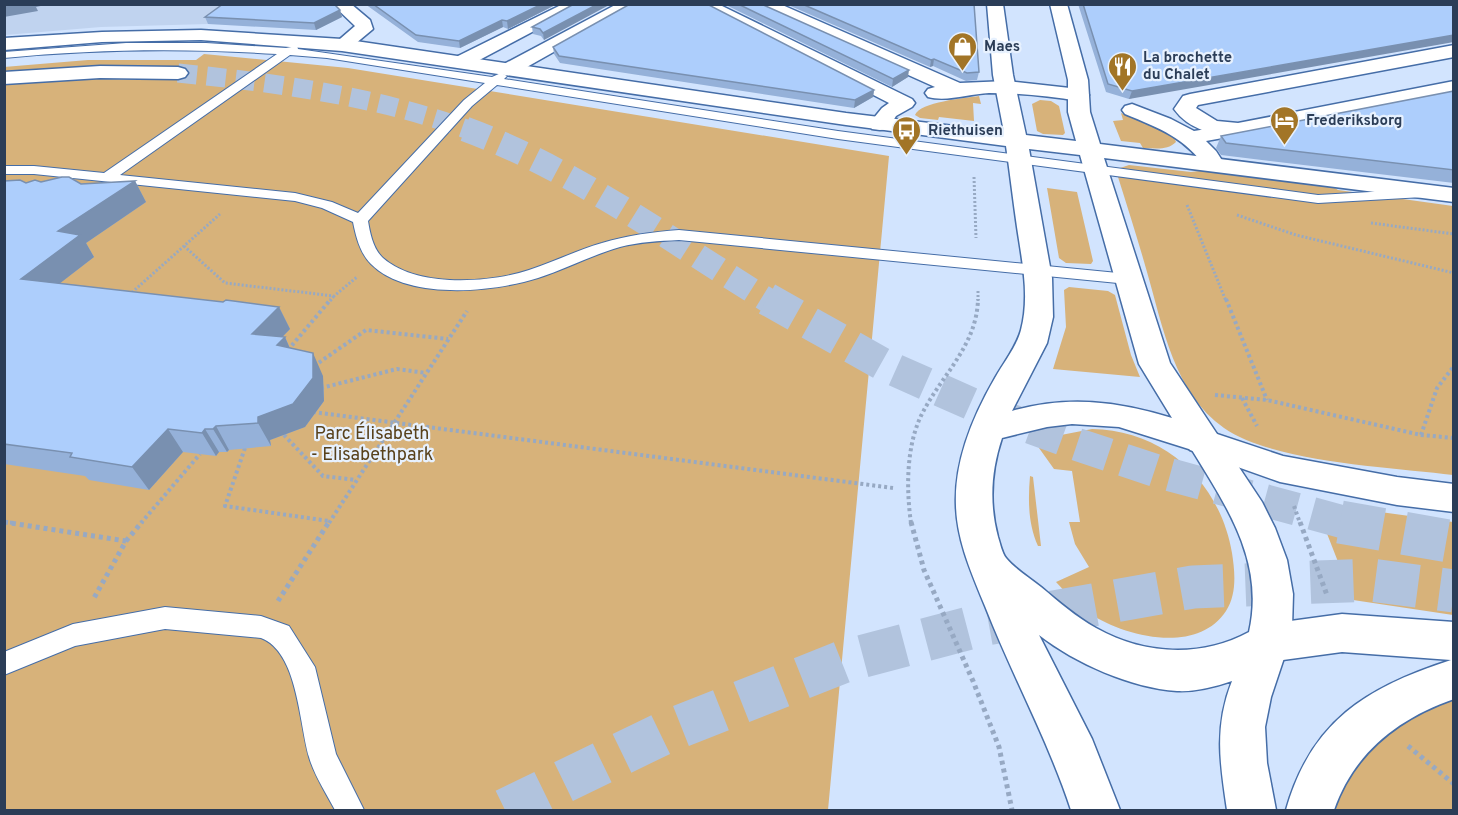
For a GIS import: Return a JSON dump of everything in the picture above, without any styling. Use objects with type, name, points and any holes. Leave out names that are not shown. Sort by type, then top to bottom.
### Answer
[{"type":"main road","points":[[340,4],[364,24],[364,29],[342,45]]},
{"type":"main road","points":[[463,61],[577,4]]},
{"type":"main road","points":[[503,74],[631,4]]},
{"type":"main road","points":[[704,4],[905,103]]},
{"type":"main road","points":[[765,4],[956,89]]},
{"type":"main road","points":[[995,4],[1003,75],[1018,151],[1040,311],[1036,331],[987,430],[976,464],[974,506],[979,539],[989,568],[1015,632],[1072,748],[1095,810]]},
{"type":"main road","points":[[1058,4],[1078,80],[1079,112],[1150,352],[1171,391],[1238,493],[1259,532],[1274,589],[1273,616],[1268,643],[1244,715],[1242,747],[1252,810]]},
{"type":"main road","points":[[10,45],[160,35],[243,36],[303,40],[463,61],[503,74],[880,124],[1018,151],[1093,160],[1214,165],[1444,194]]},
{"type":"main road","points":[[1454,51],[1190,100],[1185,109],[1194,119],[1218,128],[1238,130],[1454,87]]},
{"type":"main road","points":[[4,78],[89,72],[178,73]]},
{"type":"main road","points":[[866,83],[899,83],[915,78],[915,72]]},
{"type":"main road","points":[[880,124],[889,112],[905,103],[956,89],[1007,87],[1044,89],[1079,95]]},
{"type":"main road","points":[[987,430],[1056,412],[1108,412],[1140,419],[1280,469],[1397,491],[1454,498]]},
{"type":"main road","points":[[989,568],[1079,640],[1138,665],[1166,670],[1195,671],[1226,665],[1268,643],[1342,633],[1454,641]]},
{"type":"main road","points":[[1311,810],[1319,784],[1333,758],[1360,724],[1419,689],[1454,679]]},
{"type":"street","points":[[1132,110],[1164,123],[1191,138],[1209,155],[1214,165]]},
{"type":"street","points":[[1191,138],[1238,130]]},
{"type":"lane","points":[[106,178],[303,40]]},
{"type":"lane","points":[[4,55],[81,47],[166,44],[288,51],[503,74],[750,122],[1018,151]]},
{"type":"lane","points":[[360,220],[468,103],[503,74]]},
{"type":"lane","points":[[1093,160],[1318,199],[1444,194]]},
{"type":"lane","points":[[4,170],[34,170],[295,196],[315,201],[360,220],[369,249],[378,261],[398,273],[423,281],[458,285],[484,283],[532,274],[617,243],[679,235],[1128,279]]},
{"type":"lane","points":[[4,664],[73,635],[165,618],[261,627],[280,634],[302,667],[323,758],[350,810]]},
{"type":"path","points":[[128,296],[245,192]]},
{"type":"path","points":[[1184,199],[1268,400]]},
{"type":"path","points":[[1229,211],[1245,219],[1296,235],[1454,273]]},
{"type":"path","points":[[184,246],[225,283],[334,296]]},
{"type":"path","points":[[281,358],[334,296],[378,261]]},
{"type":"path","points":[[261,627],[484,283]]},
{"type":"path","points":[[306,371],[366,330],[448,339]]},
{"type":"path","points":[[1421,435],[1437,388],[1454,366]]},
{"type":"path","points":[[320,388],[397,369],[426,373]]},
{"type":"path","points":[[1171,391],[1268,400],[1421,435],[1454,438]]},
{"type":"path","points":[[313,412],[892,488]]},
{"type":"path","points":[[284,435],[323,476],[356,480]]},
{"type":"path","points":[[245,448],[225,506],[329,521]]},
{"type":"path","points":[[73,635],[126,541],[200,454]]},
{"type":"path","points":[[4,522],[126,541]]},
{"type":"shaded area","points":[[4,5],[234,5],[208,24],[101,27],[5,35]]},
{"type":"green space","name":"Parc Élisabeth - Elisabethpark","points":[[204,54],[348,68],[889,156],[828,810],[5,810],[5,84],[92,79],[168,80],[184,68],[116,67],[5,74],[4,67],[88,60],[196,60]]},
{"type":"green space","points":[[979,96],[981,104],[973,103],[974,121],[939,117],[938,120],[920,118],[915,115],[925,107],[934,104]]},
{"type":"green space","points":[[1040,100],[1051,101],[1059,106],[1065,133],[1063,135],[1043,134],[1037,131],[1032,104]]},
{"type":"green space","points":[[1121,113],[1173,135],[1176,142],[1165,148],[1143,148],[1140,143],[1121,141],[1113,121],[1123,120]]},
{"type":"green space","points":[[1129,165],[1191,172],[1207,170],[1332,186],[1338,190],[1453,206],[1453,475],[1334,462],[1273,449],[1246,440],[1224,428],[1207,414],[1193,397],[1182,378],[1165,336],[1118,177],[1121,176],[1117,169]]},
{"type":"green space","points":[[1047,188],[1077,192],[1093,261],[1091,264],[1066,263],[1059,258]]},
{"type":"green space","points":[[1069,287],[1108,291],[1115,295],[1131,355],[1140,377],[1053,369],[1066,327],[1064,290]]},
{"type":"green space","points":[[1092,429],[1118,432],[1143,439],[1165,450],[1201,483],[1215,504],[1225,527],[1232,553],[1234,583],[1230,604],[1213,625],[1197,633],[1179,637],[1141,635],[1104,622],[1089,613],[1056,582],[1089,567],[1075,544],[1069,522],[1080,522],[1072,471],[1054,469],[1039,448],[1061,435]]},
{"type":"green space","points":[[1030,476],[1033,477],[1041,546],[1038,546],[1031,521]]},
{"type":"green space","points":[[1315,503],[1453,522],[1453,615],[1353,600]]},
{"type":"green space","points":[[1453,700],[1453,810],[1335,810],[1341,790],[1351,771],[1378,738],[1414,714]]},
{"type":"building","points":[[223,4],[334,4],[340,10],[314,23],[205,17]]},
{"type":"building","points":[[373,4],[542,4],[459,41],[416,35]]},
{"type":"building","points":[[574,4],[598,4],[543,33],[540,29],[532,27]]},
{"type":"building","points":[[630,4],[707,4],[874,90],[855,100],[559,56],[553,47]]},
{"type":"building","points":[[738,4],[761,4],[909,70],[893,79]]},
{"type":"building","points":[[802,4],[974,4],[979,72],[967,73],[934,59],[931,60]]},
{"type":"building","points":[[1083,4],[1454,4],[1454,35],[1132,91],[1108,84]]},
{"type":"building","points":[[1454,91],[1454,170],[1226,143],[1221,136]]},
{"type":"building","points":[[69,177],[81,184],[135,181],[58,231],[80,235],[21,279],[279,307],[252,334],[285,337],[277,345],[313,353],[313,378],[293,404],[258,417],[258,423],[216,426],[213,429],[205,429],[202,433],[168,429],[132,467],[70,457],[72,453],[4,444],[4,181],[20,180],[26,183],[35,180],[41,182]]},
{"type":"tunnel","points":[[178,73],[326,92],[398,108],[469,130]]},
{"type":"tunnel","points":[[465,129],[506,146],[584,185],[769,301]]},
{"type":"tunnel","points":[[767,299],[886,366],[994,414],[1160,472],[1347,523]]},
{"type":"tunnel","points":[[1340,522],[1454,542]]},
{"type":"tunnel","points":[[505,810],[666,732],[845,661],[981,625],[1193,587],[1370,580],[1454,591]]},
{"type":"place","name":"Maes","points":[[963,72]]},
{"type":"place","name":"La brochette du Chalet","points":[[1122,92]]},
{"type":"place","name":"Frederiksborg","points":[[1285,146]]},
{"type":"place","name":"Riethuisen","points":[[907,156]]}]
